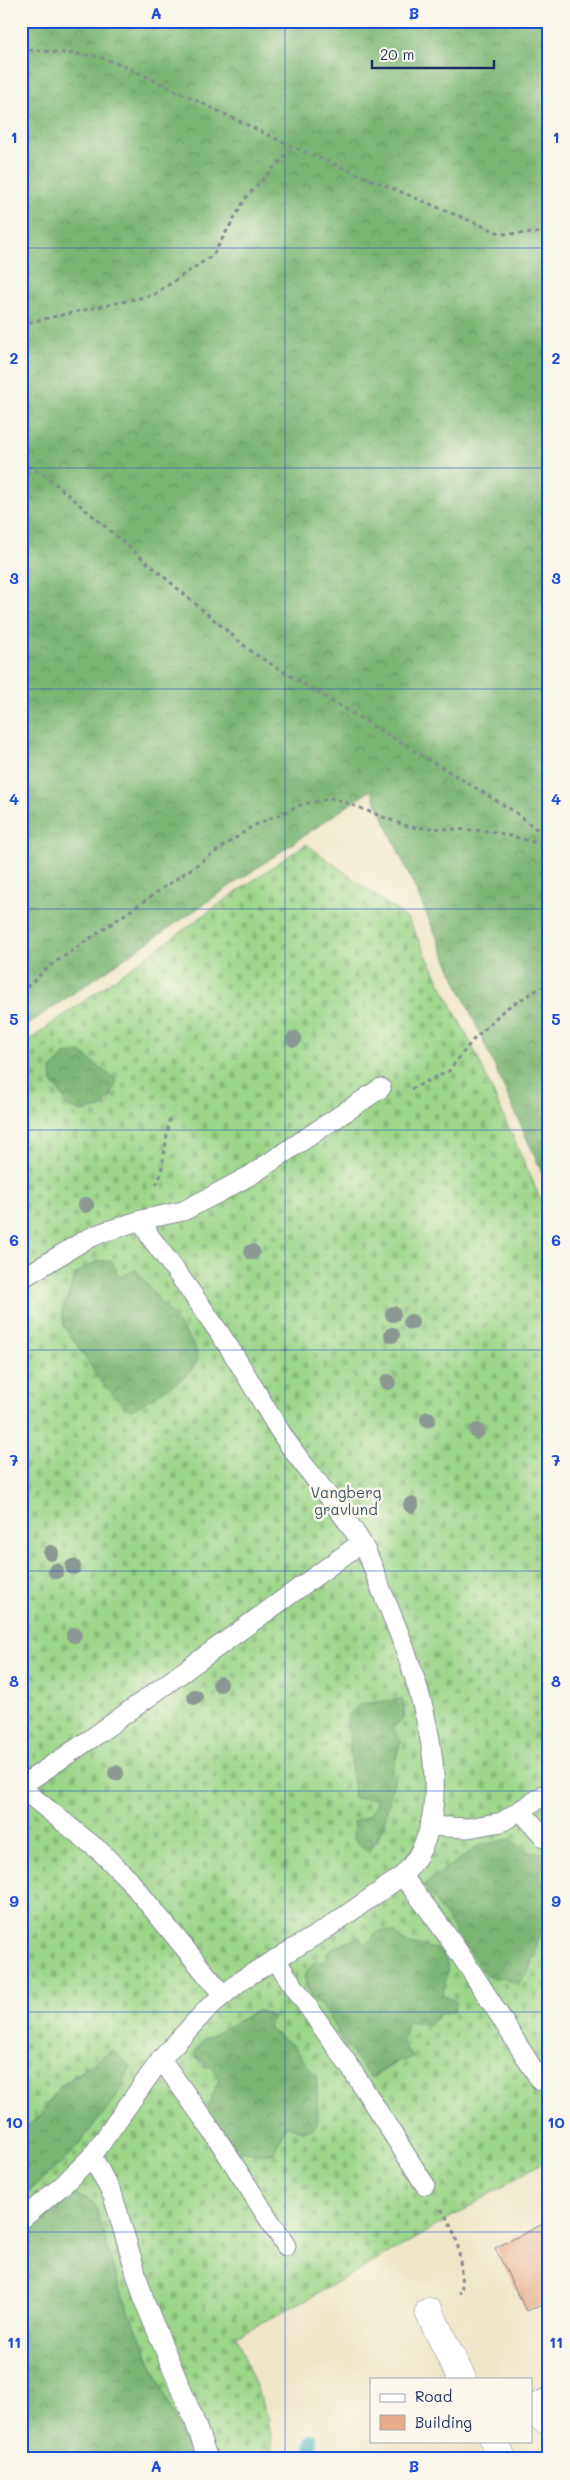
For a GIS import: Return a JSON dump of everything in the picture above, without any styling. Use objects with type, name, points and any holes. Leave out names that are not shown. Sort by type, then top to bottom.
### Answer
[{"type":"street","points":[[429,2312],[462,2378]]},
{"type":"street","points":[[532,2411],[549,2422]]},
{"type":"street","points":[[494,2442],[502,2459]]},
{"type":"lane","points":[[21,1279],[85,1240],[141,1220],[182,1211],[233,1184],[381,1088]]},
{"type":"lane","points":[[21,2220],[64,2184],[92,2156],[161,2059],[189,2026],[243,1979],[358,1908],[402,1876],[412,1866],[429,1826],[434,1768],[428,1721],[404,1645],[361,1543],[284,1438],[231,1350],[151,1238],[141,1220]]},
{"type":"lane","points":[[223,1995],[129,1880],[101,1852],[21,1787],[92,1738],[361,1543]]},
{"type":"lane","points":[[429,1826],[447,1828],[482,1827],[502,1822],[549,1792]]},
{"type":"lane","points":[[521,1811],[545,1838]]},
{"type":"lane","points":[[402,1876],[420,1897],[540,2080]]},
{"type":"lane","points":[[276,1959],[357,2077],[425,2184]]},
{"type":"lane","points":[[161,2059],[213,2132],[286,2246]]},
{"type":"lane","points":[[92,2156],[113,2196],[145,2303],[193,2417],[208,2459]]},
{"type":"lane","points":[[532,2405],[549,2397]]},
{"type":"path","points":[[21,48],[97,56],[130,68],[293,147],[502,234],[536,233],[549,230]]},
{"type":"path","points":[[21,324],[153,295],[213,255],[247,196],[293,147]]},
{"type":"path","points":[[21,462],[45,475],[253,653],[512,810],[549,839]]},
{"type":"path","points":[[21,993],[47,968],[253,826],[303,804],[334,798],[409,826],[492,831],[549,846]]},
{"type":"path","points":[[381,1088],[385,1093],[402,1092],[449,1071],[472,1041],[505,1009],[549,983]]},
{"type":"path","points":[[141,1220],[161,1174],[170,1115]]},
{"type":"path","points":[[425,2184],[456,2234],[460,2249],[462,2292],[429,2312]]},
{"type":"green space","points":[[21,21],[549,21],[549,1188],[371,790],[21,1029]]},
{"type":"green space","name":"Vangberg gravlund","points":[[306,844],[408,919],[475,1052],[549,1218],[549,1890],[539,1876],[547,1853],[525,1851],[511,1839],[479,1845],[424,1885],[486,1976],[501,1978],[518,1984],[528,1973],[541,1932],[549,1926],[549,2158],[394,2250],[236,2336],[269,2419],[273,2459],[187,2459],[182,2434],[119,2288],[95,2204],[86,2198],[73,2195],[21,2239],[21,2199],[68,2157],[114,2101],[131,2067],[112,2050],[59,2087],[39,2117],[21,2130],[21,1046]],"holes":[[[80,1052],[117,1081],[108,1103],[101,1108],[81,1112],[68,1107],[62,1095],[52,1083],[51,1070],[65,1054]],[[97,1261],[112,1261],[119,1277],[136,1270],[195,1346],[198,1360],[187,1376],[130,1411],[102,1383],[64,1326],[62,1312],[76,1274]],[[402,1699],[405,1718],[393,1728],[401,1741],[391,1774],[395,1778],[383,1826],[368,1852],[354,1839],[353,1822],[370,1815],[377,1799],[354,1798],[347,1717],[360,1704]],[[380,1931],[394,1932],[409,1943],[438,1949],[446,1960],[448,1970],[442,1995],[457,2002],[454,2012],[442,2013],[429,2024],[407,2021],[402,2045],[413,2056],[407,2060],[399,2061],[371,2078],[342,2040],[326,2011],[311,1997],[304,1976],[314,1962],[326,1962],[327,1952],[359,1936],[366,1944]],[[258,2010],[272,2016],[269,2030],[293,2045],[317,2079],[318,2121],[313,2128],[304,2132],[286,2125],[274,2153],[260,2154],[236,2150],[206,2111],[219,2079],[213,2068],[203,2065],[194,2053],[205,2039]]]},
{"type":"green space","points":[[80,1052],[117,1081],[105,1104],[94,1111],[87,1112],[68,1107],[62,1095],[52,1083],[51,1070],[65,1054]]},
{"type":"green space","points":[[97,1261],[112,1261],[119,1277],[135,1269],[195,1346],[198,1360],[187,1376],[129,1412],[102,1383],[64,1326],[62,1312],[76,1274]]},
{"type":"green space","points":[[402,1699],[403,1728],[391,1773],[395,1778],[382,1830],[368,1852],[354,1839],[353,1822],[370,1815],[377,1799],[354,1798],[347,1717],[360,1704]]},
{"type":"green space","points":[[511,1839],[525,1851],[548,1853],[539,1876],[549,1890],[549,1926],[541,1933],[528,1973],[518,1984],[501,1978],[485,1976],[424,1885],[479,1845]]},
{"type":"green space","points":[[380,1931],[394,1932],[414,1945],[438,1949],[446,1960],[448,1970],[442,1995],[458,2002],[454,2012],[443,2014],[430,2023],[412,2057],[394,2064],[370,2078],[342,2040],[326,2011],[311,1997],[304,1976],[314,1962],[326,1962],[327,1952],[359,1936]]},
{"type":"green space","points":[[258,2010],[273,2017],[269,2030],[293,2045],[317,2079],[318,2121],[313,2128],[304,2132],[286,2125],[275,2153],[265,2154],[236,2150],[206,2111],[219,2079],[194,2053],[205,2039]]},
{"type":"green space","points":[[112,2050],[131,2067],[114,2101],[68,2157],[21,2198],[21,2130],[39,2117],[59,2088]]},
{"type":"green space","points":[[73,2195],[86,2198],[95,2204],[119,2288],[182,2434],[187,2459],[21,2459],[21,2239]]},
{"type":"building","points":[[549,2221],[549,2303],[526,2311],[495,2248]]},
{"type":"waterway","points":[[310,2459],[312,2440]]}]
